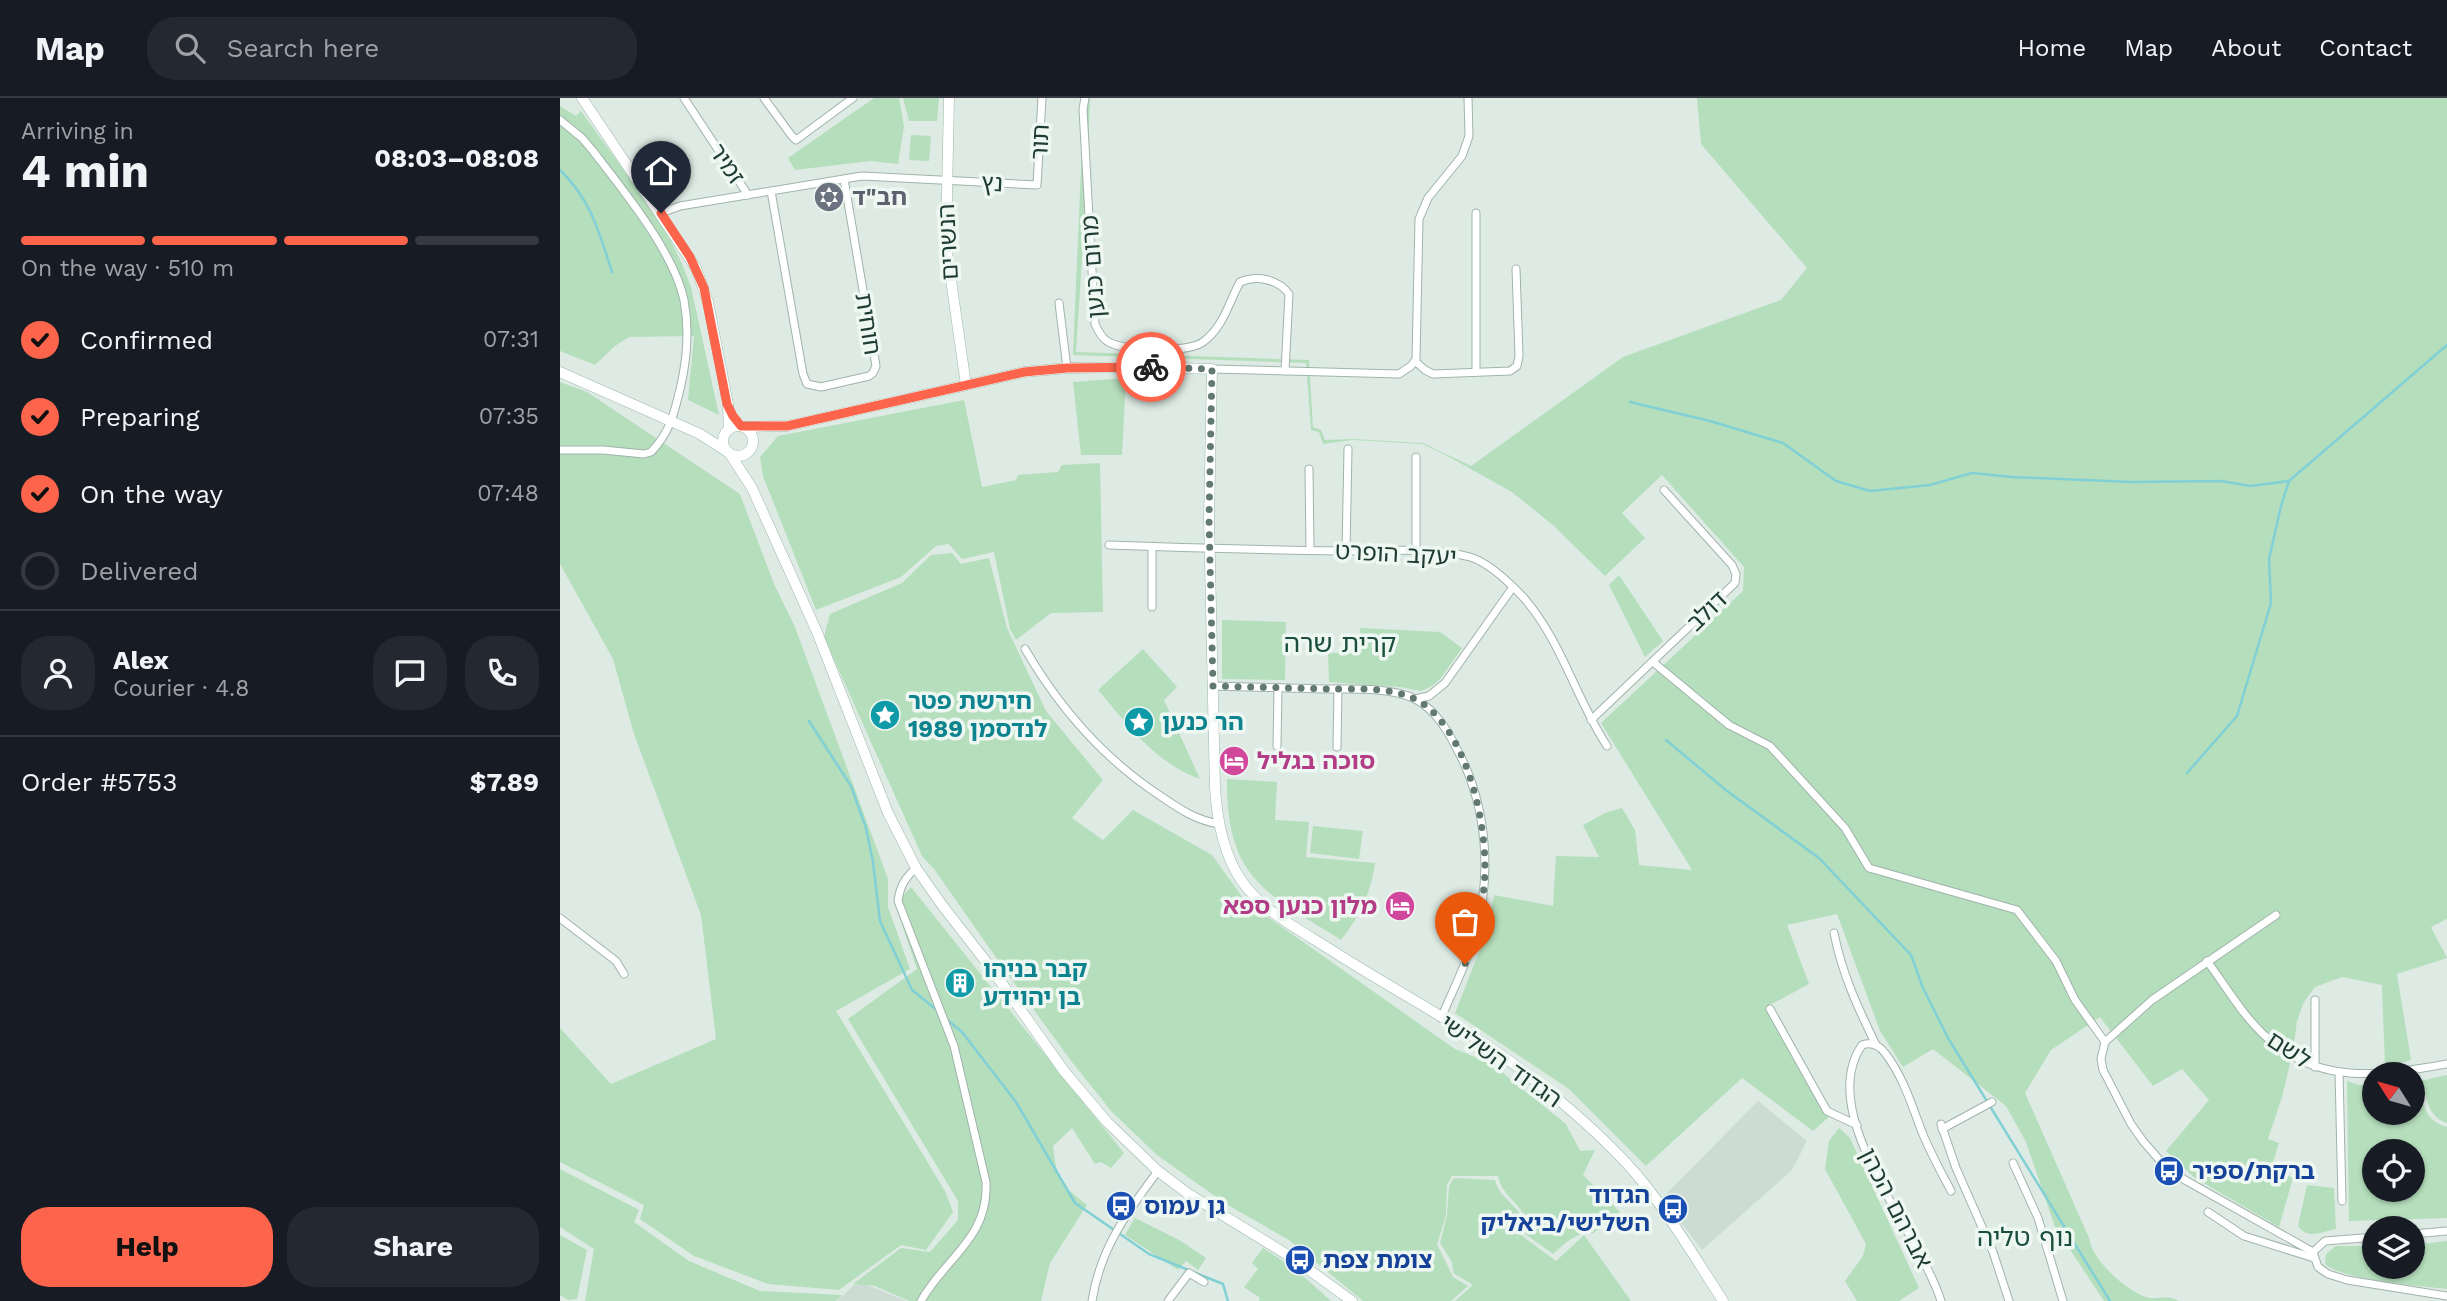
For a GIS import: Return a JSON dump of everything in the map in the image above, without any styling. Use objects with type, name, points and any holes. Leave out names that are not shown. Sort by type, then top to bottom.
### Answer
[{"type":"street","points":[[582,98],[690,257],[704,288],[727,404],[727,430],[723,440],[752,488]]},
{"type":"street","name":"זמיר","points":[[684,98],[748,195]]},
{"type":"street","points":[[764,98],[796,140],[853,98]]},
{"type":"street","name":"הנשרים","points":[[949,98],[947,256],[966,385]]},
{"type":"street","name":"תור","points":[[1037,185],[1042,98]]},
{"type":"street","name":"מרום כנען","points":[[1085,98],[1083,110],[1094,313],[1099,333],[1115,345],[1133,348],[1185,348],[1201,344],[1221,323],[1240,282],[1248,279],[1275,281],[1289,293],[1285,371]]},
{"type":"street","points":[[1468,98],[1469,136],[1462,156],[1428,198],[1419,219],[1415,361],[1433,374],[1510,371],[1517,366],[1519,356],[1516,269]]},
{"type":"street","points":[[560,120],[582,138],[610,173],[668,259],[684,300],[686,322],[685,360],[673,421],[657,446],[644,454],[560,450]]},
{"type":"street","name":"נץ","points":[[661,213],[680,206],[872,175],[1037,185]]},
{"type":"street","name":"חוחית","points":[[771,191],[804,380],[811,387],[821,387],[869,376],[876,366],[844,179]]},
{"type":"street","points":[[1476,213],[1476,372]]},
{"type":"street","points":[[1059,303],[1067,368]]},
{"type":"street","points":[[560,372],[693,430],[729,453],[740,456],[767,434],[787,426],[1024,372],[1067,368],[1144,367],[1399,374],[1415,361]]},
{"type":"street","name":"הגדוד השלישי","points":[[1212,369],[1210,548],[1215,788],[1219,824],[1227,853],[1236,872],[1248,890],[1265,906],[1524,1072],[1563,1104],[1617,1154],[1647,1187],[1723,1301]]},
{"type":"street","points":[[727,404],[733,416],[753,436],[747,471],[752,488],[834,672],[888,813],[916,868],[1064,1071],[1107,1122],[1158,1171],[1198,1200],[1294,1259],[1352,1301]]},
{"type":"street","points":[[693,430],[713,433],[742,426],[787,426]]},
{"type":"street","points":[[1346,551],[1348,449]]},
{"type":"street","points":[[1416,457],[1416,551]]},
{"type":"street","points":[[1309,469],[1310,550]]},
{"type":"street","name":"דולב","points":[[1591,720],[1735,583],[1736,574],[1724,555],[1664,490]]},
{"type":"street","name":"יעקב הופרט","points":[[1109,545],[1416,551],[1471,558],[1513,587],[1536,614],[1559,651],[1591,720],[1607,746]]},
{"type":"street","points":[[1152,547],[1152,607]]},
{"type":"street","points":[[1415,699],[1429,695],[1445,683],[1513,587]]},
{"type":"street","points":[[1025,649],[1041,676],[1070,714],[1115,764],[1192,817],[1219,824]]},
{"type":"street","points":[[1653,662],[1729,725],[1770,746],[1845,828],[1869,868],[2017,910],[2056,961],[2075,1000],[2105,1042]]},
{"type":"street","points":[[1213,686],[1338,689],[1400,694],[1415,699],[1438,718],[1450,735],[1472,786],[1480,814],[1485,884],[1475,934],[1441,1018]]},
{"type":"street","points":[[1277,746],[1278,688]]},
{"type":"street","points":[[1337,747],[1338,689]]},
{"type":"street","points":[[916,868],[904,881],[898,901],[954,1046],[986,1182],[986,1195],[978,1224],[961,1251],[930,1286],[921,1301]]},
{"type":"street","points":[[2276,915],[2152,1000],[2105,1042],[2101,1059],[2103,1070],[2131,1124],[2152,1154],[2185,1180],[2314,1255],[2318,1266],[2328,1274],[2347,1280],[2447,1296]]},
{"type":"street","points":[[560,918],[616,961],[624,974]]},
{"type":"street","points":[[1834,933],[1846,980],[1876,1045],[1885,1052],[1896,1071],[1951,1191]]},
{"type":"street","name":"לשם","points":[[2207,961],[2263,1034],[2283,1051],[2315,1068],[2374,1074],[2447,1064]]},
{"type":"street","points":[[2315,1000],[2315,1068]]},
{"type":"street","points":[[1770,1009],[1827,1111],[1857,1125]]},
{"type":"street","name":"אברהם הכהן","points":[[1876,1045],[1862,1045],[1850,1071],[1849,1086],[1857,1125],[1869,1161],[1931,1274],[1941,1301]]},
{"type":"street","points":[[2339,1072],[2342,1201]]},
{"type":"street","points":[[1992,1102],[1942,1126],[1956,1168],[1993,1252],[2009,1301]]},
{"type":"street","points":[[2013,1163],[2038,1217],[2063,1301]]},
{"type":"street","points":[[1092,1301],[1099,1268],[1108,1245],[1121,1221],[1158,1171]]},
{"type":"street","points":[[2208,1212],[2244,1236],[2314,1255]]},
{"type":"street","points":[[2425,1233],[2447,1231]]},
{"type":"street","points":[[2314,1255],[2325,1241],[2362,1238]]},
{"type":"street","points":[[1168,1301],[1189,1273],[1203,1282]]},
{"type":"street","points":[[1335,1289],[1342,1301]]},
{"type":"shaded area","points":[[1758,1101],[1807,1141],[1792,1170],[1702,1250],[1662,1198]]},
{"type":"shaded area","points":[[861,1284],[906,1301],[837,1301],[854,1285]]},
{"type":"green space","points":[[874,98],[899,98],[904,126],[898,164],[870,161],[795,170],[788,158]]},
{"type":"green space","points":[[903,98],[939,98],[937,121],[909,121]]},
{"type":"green space","points":[[1084,98],[1090,98],[1088,166],[1076,352],[1309,360],[1313,427],[1321,430],[1325,440],[1352,439],[1423,443],[1471,466],[1623,357],[1781,300],[1807,268],[1701,144],[1697,98],[2447,98],[2447,919],[2431,927],[2447,958],[2397,974],[2411,1060],[2385,1062],[2382,985],[2342,977],[2315,987],[2304,1002],[2297,1021],[2282,1097],[2268,1139],[2279,1143],[2271,1169],[2293,1178],[2279,1227],[2195,1178],[2166,1151],[2209,1100],[2182,1069],[2153,1086],[2100,1017],[2051,1050],[2025,1093],[2091,1247],[2111,1273],[2129,1288],[2146,1297],[2179,1301],[2104,1301],[2055,1227],[2026,1142],[2006,1106],[1933,1049],[1903,1067],[1880,1031],[1837,914],[1787,925],[1809,984],[1768,1006],[1829,1117],[1813,1131],[1742,1078],[1646,1166],[1569,1089],[1455,1013],[1487,932],[1494,895],[1553,906],[1556,856],[1599,857],[1583,825],[1605,813],[1622,808],[1635,830],[1639,865],[1692,870],[1601,723],[1743,591],[1744,567],[1662,475],[1622,513],[1645,538],[1605,576],[1554,526],[1512,492],[1442,453],[1422,444],[1353,440],[1323,444],[1319,432],[1311,430],[1306,363],[1073,355]]},
{"type":"green space","points":[[560,106],[576,116],[581,111],[646,201],[671,241],[691,287],[719,415],[688,400],[694,336],[629,337],[595,365],[560,351]]},
{"type":"green space","points":[[911,135],[931,136],[929,161],[909,160]]},
{"type":"green space","points":[[1126,378],[1122,455],[1081,455],[1073,382]]},
{"type":"green space","points":[[560,382],[587,392],[740,494],[774,584],[795,627],[888,879],[888,907],[910,969],[836,1011],[945,1191],[953,1212],[926,1250],[901,1245],[839,1290],[768,1284],[694,1256],[640,1219],[644,1205],[560,1162],[560,1028],[611,1084],[716,1039],[701,915],[634,734],[613,659],[560,564]]},
{"type":"green space","points":[[964,400],[982,487],[1016,480],[1018,475],[1058,472],[1062,465],[1100,463],[1103,612],[1051,613],[1016,640],[1010,629],[994,552],[962,559],[949,544],[936,546],[901,577],[816,610],[763,476],[760,457],[778,436]]},
{"type":"green space","points":[[952,553],[961,564],[989,558],[1007,628],[1046,711],[1103,780],[1072,818],[1103,840],[1133,810],[1212,855],[1245,901],[1455,1049],[1492,1064],[1566,1124],[1580,1151],[1595,1150],[1583,1175],[1620,1212],[1592,1234],[1587,1230],[1553,1254],[1518,1229],[1527,1225],[1525,1218],[1504,1190],[1498,1176],[1452,1176],[1447,1185],[1446,1215],[1437,1244],[1453,1277],[1468,1286],[1451,1301],[1363,1301],[1289,1240],[1226,1204],[1157,1155],[1112,1112],[1072,1062],[922,856],[824,637],[830,614],[902,583],[931,555]]},
{"type":"green space","points":[[1619,575],[1663,641],[1645,657],[1609,585]]},
{"type":"green space","points":[[1222,620],[1286,622],[1285,680],[1222,679]]},
{"type":"green space","points":[[1360,628],[1440,632],[1462,648],[1441,678],[1421,691],[1329,682],[1328,653],[1362,653]]},
{"type":"green space","points":[[1143,649],[1177,687],[1164,700],[1200,779],[1169,763],[1143,742],[1098,690]]},
{"type":"green space","points":[[1227,779],[1277,782],[1275,820],[1309,822],[1306,857],[1375,863],[1364,904],[1341,940],[1272,895],[1243,861],[1234,840]]},
{"type":"green space","points":[[1313,826],[1363,831],[1359,859],[1310,853]]},
{"type":"green space","points":[[911,887],[1124,1153],[1111,1168],[1101,1162],[1095,1164],[1072,1128],[1053,1146],[1061,1180],[1087,1205],[1050,1263],[1041,1301],[909,1301],[875,1286],[853,1284],[901,1248],[930,1252],[958,1220],[958,1201],[848,1019],[917,969],[895,904]]},
{"type":"green space","points":[[2447,1075],[2447,1123],[2431,1111],[2426,1097],[2426,1080]]},
{"type":"green space","points":[[2347,1081],[2362,1085],[2362,1125],[2426,1125],[2426,1111],[2438,1124],[2447,1127],[2447,1218],[2362,1216],[2362,1221],[2349,1221]]},
{"type":"green space","points":[[1839,1128],[1850,1138],[1919,1288],[1899,1301],[1857,1301],[1845,1281],[1863,1256],[1866,1244],[1825,1169],[1829,1141]]},
{"type":"green space","points":[[560,1169],[639,1210],[634,1222],[689,1261],[760,1291],[842,1295],[836,1301],[585,1301],[594,1249],[560,1227]]},
{"type":"green space","points":[[1454,1178],[1495,1180],[1500,1192],[1518,1210],[1524,1221],[1513,1229],[1556,1261],[1584,1235],[1631,1301],[1455,1301],[1473,1285],[1453,1273],[1452,1262],[1440,1243],[1447,1215],[1449,1186]]},
{"type":"green space","points":[[2307,1185],[2334,1188],[2336,1229],[2310,1234],[2298,1226]]},
{"type":"green space","points":[[1135,1218],[1181,1241],[1206,1258],[1198,1270],[1186,1261],[1178,1270],[1125,1235]]},
{"type":"green space","points":[[560,1235],[587,1250],[577,1299],[568,1300],[560,1295]]},
{"type":"green space","points":[[2447,1241],[2447,1289],[2370,1279],[2425,1279],[2425,1244]]},
{"type":"green space","points":[[2336,1246],[2362,1246],[2362,1278],[2334,1270],[2325,1264],[2326,1254]]},
{"type":"green space","points":[[1263,1248],[1295,1269],[1331,1301],[1259,1301],[1260,1298],[1244,1287],[1258,1269],[1252,1263]]},
{"type":"waterway","points":[[560,170],[587,205],[612,272]]},
{"type":"waterway","points":[[1630,402],[1710,421],[1783,443],[1836,481],[1870,491],[1930,485],[1972,473],[2131,482],[2221,481],[2250,486],[2289,481],[2447,345]]},
{"type":"waterway","points":[[2187,773],[2237,716],[2271,603],[2269,559],[2289,481]]},
{"type":"waterway","points":[[809,721],[851,786],[866,828],[880,921],[912,990],[938,1011]]},
{"type":"waterway","points":[[1666,740],[1727,791],[1819,858],[1911,955],[1923,988],[1948,1038],[2110,1301]]},
{"type":"waterway","points":[[945,1018],[962,1032],[1016,1102],[1075,1203],[1149,1254],[1223,1284],[1228,1301]]},
{"type":"way so far","points":[[1151,367],[1212,369],[1209,519],[1213,686],[1356,689],[1400,694],[1415,699],[1438,718],[1464,763],[1480,814],[1483,839],[1485,884],[1475,934],[1465,964]]},
{"type":"place","name":"חב\"ד","points":[[829,197]]},
{"type":"place","name":"חירשת פטר לנדסמן 1989","points":[[885,715]]},
{"type":"place","name":"הר כנען","points":[[1139,722]]},
{"type":"place","name":"סוכה בגליל","points":[[1234,761]]},
{"type":"place","name":"מלון כנען ספא","points":[[1400,906]]},
{"type":"place","name":"קבר בניהו בן יהוידע","points":[[960,983]]},
{"type":"place","name":"ברקת/ספיר","points":[[2169,1171]]},
{"type":"place","name":"גן עמוס","points":[[1121,1206]]},
{"type":"place","name":"הגדוד השלישי/ביאליק","points":[[1673,1209]]},
{"type":"place","name":"צומת צפת","points":[[1300,1260]]},
{"type":"district","name":"קרית שרה","points":[[1340,643]]},
{"type":"district","name":"נוף טליה","points":[[2025,1237]]},
{"type":"route","points":[[661,213],[690,257],[704,288],[727,404],[741,426],[787,426],[1024,372],[1067,368],[1151,367]]}]
